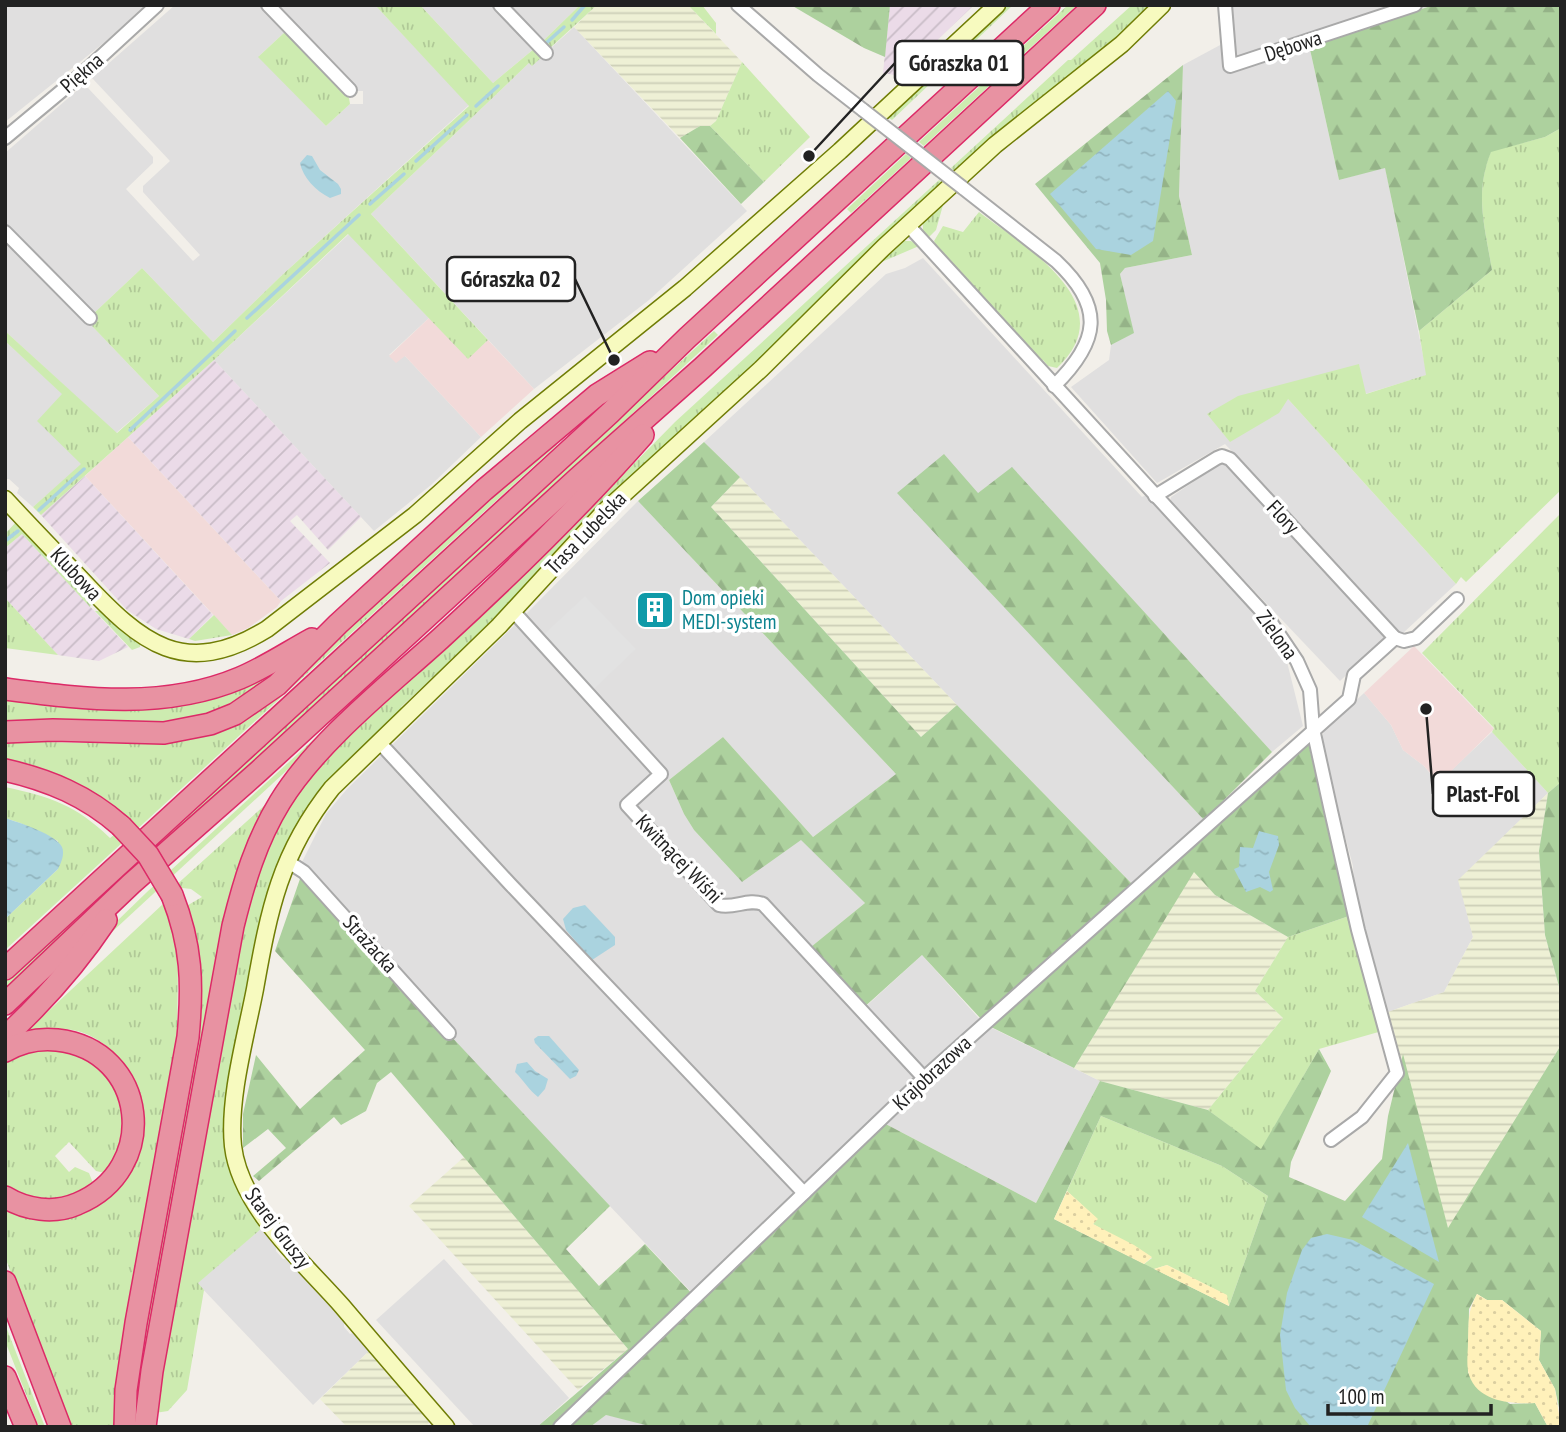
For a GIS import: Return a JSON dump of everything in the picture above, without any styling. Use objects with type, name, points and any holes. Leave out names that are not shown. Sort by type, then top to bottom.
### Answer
[{"type":"highway","points":[[5,969],[1049,5]]},
{"type":"highway","points":[[5,1004],[131,884],[702,368],[1095,5]]},
{"type":"highway","points":[[5,732],[53,730],[164,733],[210,724],[234,714],[277,684],[484,490],[597,395],[687,338]]},
{"type":"highway","points":[[145,1427],[152,1371],[233,926],[245,878],[261,837],[280,801],[330,740],[550,537],[702,368]]},
{"type":"highway","points":[[5,689],[112,700],[177,696],[237,679],[286,655],[338,624]]},
{"type":"highway","points":[[5,770],[30,776],[71,792],[93,804],[121,826],[148,855],[172,895],[190,959],[192,996],[188,1037],[136,1323],[126,1390],[125,1427]]},
{"type":"highway","points":[[5,1037],[44,1000],[80,958],[131,884]]},
{"type":"highway","points":[[5,1051],[30,1041],[50,1039],[85,1047],[101,1056],[113,1068],[124,1086],[134,1124],[132,1144],[125,1163],[106,1189],[92,1198],[73,1206],[52,1210],[31,1208],[5,1197]]},
{"type":"highway","points":[[5,1282],[60,1427]]},
{"type":"highway","points":[[5,1377],[26,1427]]},
{"type":"street","name":"Piękna","points":[[5,138],[82,74],[157,5]]},
{"type":"street","points":[[268,5],[349,90]]},
{"type":"street","points":[[500,5],[545,54]]},
{"type":"street","points":[[738,5],[808,67],[1070,274],[1086,298],[1091,324],[1083,352],[1054,386]]},
{"type":"street","name":"Klubowa","points":[[5,499],[131,629],[151,642],[179,651],[206,653],[232,647],[267,629],[415,515],[535,409],[685,288],[840,151],[997,5]]},
{"type":"street","name":"Trasa Lubelska","points":[[287,860],[305,825],[344,776],[464,661],[604,512],[761,369],[907,224],[995,145],[1096,65],[1162,5]]},
{"type":"street","name":"Dębowa","points":[[1225,5],[1230,66],[1415,5]]},
{"type":"street","name":"Zielona","points":[[907,224],[1268,618],[1297,661],[1310,690],[1313,729],[1358,930],[1397,1073],[1362,1117],[1331,1140]]},
{"type":"street","points":[[5,232],[90,318]]},
{"type":"street","name":"Flory","points":[[1156,496],[1217,458],[1222,456],[1230,459],[1395,638]]},
{"type":"street","points":[[1395,638],[1404,641],[1416,638],[1457,599]]},
{"type":"street","name":"Kwitnącej Wiśni","points":[[513,611],[661,774],[627,805],[719,905],[726,907],[756,901],[762,904],[924,1078]]},
{"type":"street","name":"Krajobrazowa","points":[[560,1427],[924,1078],[1349,699],[1354,675],[1395,638]]},
{"type":"street","points":[[379,741],[510,884],[804,1193]]},
{"type":"street","name":"Strażacka","points":[[287,860],[304,872],[449,1033]]},
{"type":"street","name":"Starej Gruszy","points":[[287,860],[268,919],[236,1090],[232,1130],[237,1166],[247,1191],[279,1234],[446,1427]]},
{"type":"shaded area","points":[[5,5],[143,7],[106,41],[5,122]]},
{"type":"shaded area","points":[[175,5],[262,5],[286,31],[259,56],[326,126],[350,104],[363,104],[363,91],[356,91],[275,5],[375,5],[469,105],[281,276],[213,342],[142,268],[93,314],[5,224],[5,153],[81,87],[88,88],[153,157],[153,163],[126,189],[193,261],[200,255],[143,192],[143,186],[170,161],[92,78]]},
{"type":"shaded area","points":[[420,5],[495,5],[535,48],[493,83]]},
{"type":"shaded area","points":[[508,5],[580,5],[542,42]]},
{"type":"shaded area","points":[[890,5],[974,5],[900,76],[883,73]]},
{"type":"shaded area","points":[[1230,5],[1434,5],[1309,45],[1339,180],[1385,167],[1427,375],[1365,394],[1359,365],[1288,399],[1456,584],[1402,634],[1225,444],[1157,483],[1071,387],[1109,360],[1111,345],[1133,333],[1120,274],[1125,268],[1192,255],[1179,196],[1183,65],[1235,37]]},
{"type":"shaded area","points":[[574,27],[747,211],[649,300],[534,389],[371,214],[529,63],[532,65]]},
{"type":"shaded area","points":[[349,234],[429,318],[389,355],[405,356],[481,437],[431,485],[374,531],[214,360]]},
{"type":"shaded area","points":[[5,235],[159,396],[116,433],[5,331]]},
{"type":"shaded area","points":[[923,258],[1142,497],[1146,495],[1281,638],[1303,726],[1272,752],[1012,468],[978,493],[898,492],[1204,820],[1134,886],[704,442],[886,274]]},
{"type":"shaded area","points":[[429,318],[468,358],[488,340],[534,389],[481,437],[405,356],[396,363],[389,356]]},
{"type":"shaded area","points":[[5,341],[63,394],[82,464],[33,507],[17,493],[19,488],[9,479],[5,479]]},
{"type":"shaded area","points":[[214,360],[361,517],[328,550],[297,515],[290,521],[330,563],[281,601],[128,437]]},
{"type":"shaded area","points":[[128,437],[281,601],[277,607],[248,628],[232,635],[85,476]]},
{"type":"shaded area","points":[[1224,461],[1386,637],[1340,681],[1170,502],[1171,497]]},
{"type":"shaded area","points":[[85,476],[213,615],[189,639],[156,629],[127,610],[41,515]]},
{"type":"shaded area","points":[[638,501],[896,774],[813,837],[723,737],[669,780],[694,830],[742,882],[801,839],[865,903],[806,951],[862,1010],[922,955],[984,1024],[1100,1081],[1036,1203],[880,1121],[696,1297],[447,1034],[301,864],[326,814],[347,789]]},
{"type":"shaded area","points":[[22,534],[128,647],[99,661],[58,655],[5,598],[5,548]]},
{"type":"shaded area","points":[[585,596],[636,649],[594,689],[543,635]]},
{"type":"shaded area","points":[[1414,646],[1494,729],[1439,783],[1424,766],[1403,750],[1391,725],[1364,693]]},
{"type":"shaded area","points":[[1364,693],[1391,725],[1403,750],[1424,766],[1438,783],[1492,732],[1548,793],[1459,880],[1473,937],[1444,992],[1388,1012],[1354,894],[1353,866],[1320,744],[1324,731]]},
{"type":"shaded area","points":[[262,1228],[276,1244],[276,1251],[283,1259],[289,1258],[344,1321],[344,1327],[350,1334],[353,1333],[370,1350],[313,1405],[197,1283]]},
{"type":"shaded area","points":[[444,1259],[569,1398],[537,1427],[475,1427],[376,1320]]},
{"type":"shaded area","points":[[606,1415],[664,1427],[590,1427]]},
{"type":"green space","points":[[375,5],[420,5],[493,83],[535,48],[543,56],[532,66],[529,63],[371,214],[488,340],[468,359],[348,234],[214,360],[41,515],[33,507],[81,464],[37,421],[62,394],[5,341],[5,331],[117,433],[159,396],[92,326],[98,320],[93,314],[142,268],[213,342],[281,276],[469,106]]},
{"type":"green space","points":[[580,5],[597,5],[549,49],[542,42]]},
{"type":"green space","points":[[597,5],[688,5],[742,62],[716,121],[710,126],[700,126],[680,138],[574,27]]},
{"type":"green space","points":[[688,5],[702,5],[716,23],[716,34]]},
{"type":"green space","points":[[791,5],[890,5],[885,57],[864,48]]},
{"type":"green space","points":[[1003,5],[1013,5],[892,120],[886,116]]},
{"type":"green space","points":[[1068,5],[1077,5],[924,146],[919,142]]},
{"type":"green space","points":[[1132,5],[1155,5],[1136,24],[956,173],[951,168],[1068,60]]},
{"type":"green space","points":[[1434,5],[1561,5],[1561,128],[1545,137],[1491,152],[1482,196],[1492,270],[1419,331],[1385,168],[1339,180],[1309,45]]},
{"type":"green space","points":[[286,31],[349,98],[350,104],[326,126],[258,57]]},
{"type":"green space","points":[[742,62],[810,137],[764,182],[710,126],[716,121]]},
{"type":"green space","points":[[1183,65],[1179,196],[1192,255],[1125,268],[1120,274],[1134,333],[1111,345],[1107,331],[1106,300],[1100,263],[1035,184]]},
{"type":"green space","points":[[700,126],[710,126],[764,182],[741,204],[680,138]]},
{"type":"green space","points":[[1561,128],[1561,490],[1466,582],[1461,577],[1456,584],[1288,399],[1279,413],[1230,442],[1207,414],[1238,396],[1359,364],[1366,394],[1426,375],[1419,331],[1492,270],[1482,210],[1483,182],[1491,151],[1545,137]]},
{"type":"green space","points":[[906,154],[911,158],[851,213],[847,209]]},
{"type":"green space","points":[[939,180],[944,184],[709,408],[450,668],[446,665],[401,707],[404,711],[286,849],[225,1140],[238,1186],[262,1228],[198,1283],[204,1290],[187,1390],[168,1411],[155,1413],[249,898],[272,837],[304,784],[323,761],[551,548],[675,422]]},
{"type":"green space","points":[[945,198],[936,230],[927,239],[924,221],[930,211]]},
{"type":"green space","points":[[979,212],[1042,260],[1061,279],[1074,300],[1080,322],[1075,344],[1057,368],[1048,366],[1043,360],[1040,362],[934,247],[934,241],[943,226],[963,232]]},
{"type":"green space","points":[[898,241],[911,241],[919,246],[870,267]]},
{"type":"green space","points":[[714,331],[718,335],[154,853],[151,849]]},
{"type":"green space","points":[[704,442],[740,477],[711,507],[921,737],[957,705],[1134,886],[982,1020],[922,955],[861,1010],[806,951],[865,903],[801,840],[742,882],[694,830],[684,814],[669,780],[723,737],[813,837],[896,774],[638,501]]},
{"type":"green space","points":[[557,445],[5,950],[5,919],[58,869],[58,841],[5,818],[5,787],[62,804],[86,818],[110,838],[129,823],[5,763],[5,741],[130,743],[204,735]]},
{"type":"green space","points":[[944,454],[978,493],[1012,467],[1272,752],[1204,820],[897,493]]},
{"type":"green space","points":[[740,477],[957,705],[921,737],[711,507]]},
{"type":"green space","points":[[583,493],[112,932],[115,923],[147,892]]},
{"type":"green space","points":[[1561,513],[1561,782],[1548,793],[1492,732],[1494,728],[1422,653]]},
{"type":"green space","points":[[17,521],[92,601],[90,607],[22,534],[5,548],[5,534]]},
{"type":"green space","points":[[5,598],[58,655],[5,648]]},
{"type":"green space","points":[[95,611],[104,611],[123,632],[140,644],[140,647],[132,650]]},
{"type":"green space","points":[[214,615],[232,635],[195,641],[189,639]]},
{"type":"green space","points":[[286,662],[254,690],[228,706],[208,714],[153,723],[5,723],[5,697],[104,707]]},
{"type":"green space","points":[[1308,742],[1349,916],[1288,937],[1215,895],[1194,872],[1074,1068],[991,1027]]},
{"type":"green space","points":[[1561,782],[1561,994],[1545,935],[1539,851],[1548,793]]},
{"type":"green space","points":[[1548,793],[1539,851],[1545,935],[1561,995],[1561,1045],[1448,1229],[1388,1012],[1444,992],[1473,937],[1458,880]]},
{"type":"green space","points":[[276,795],[258,827],[138,1427],[132,1410],[195,1036],[183,908],[202,897],[191,889],[174,887]]},
{"type":"green space","points":[[138,861],[141,865],[5,991],[5,982]]},
{"type":"green space","points":[[1194,871],[1215,895],[1288,937],[1255,991],[1283,1018],[1208,1110],[1100,1081],[1074,1068]]},
{"type":"green space","points":[[301,876],[610,1206],[566,1249],[599,1286],[645,1244],[695,1297],[880,1121],[1036,1203],[1100,1081],[1208,1110],[1261,1149],[1319,1049],[1331,1071],[1291,1162],[1289,1177],[1345,1201],[1382,1159],[1388,1116],[1403,1054],[1448,1228],[1561,1045],[1561,1417],[1555,1389],[1539,1360],[1541,1331],[1502,1300],[1487,1300],[1477,1294],[1469,1309],[1468,1373],[1510,1404],[1535,1403],[1548,1427],[653,1427],[606,1415],[590,1427],[537,1427],[628,1349],[391,1072],[377,1083],[366,1111],[341,1125],[334,1117],[259,1181],[253,1176],[286,1148],[268,1129],[243,1148],[243,1114],[256,1055],[300,1109],[365,1050],[275,951]],"holes":[[[1101,1116],[1222,1166],[1268,1196],[1229,1306],[1054,1219]]]},
{"type":"green space","points":[[163,904],[173,927],[178,960],[177,1044],[147,1207],[115,1427],[70,1427],[5,1257],[5,1210],[31,1218],[62,1218],[82,1213],[104,1200],[118,1188],[138,1156],[142,1129],[141,1110],[129,1074],[119,1059],[91,1036],[73,1030],[55,1029],[25,1033]]},
{"type":"green space","points":[[1349,916],[1382,1031],[1319,1049],[1261,1150],[1208,1110],[1283,1018],[1255,991],[1288,937]]},
{"type":"green space","points":[[42,1048],[67,1049],[99,1066],[120,1099],[125,1121],[118,1157],[105,1173],[96,1171],[69,1142],[55,1156],[69,1172],[75,1167],[89,1173],[93,1183],[90,1190],[47,1202],[5,1191],[5,1060]]},
{"type":"green space","points":[[1101,1116],[1222,1166],[1268,1196],[1229,1306],[1226,1295],[1167,1265],[1154,1269],[1144,1264],[1152,1258],[1093,1224],[1097,1219],[1067,1191]]},
{"type":"green space","points":[[464,1157],[628,1349],[578,1390],[409,1206]]},
{"type":"green space","points":[[5,1324],[45,1427],[39,1427],[5,1341]]},
{"type":"green space","points":[[370,1350],[429,1422],[427,1427],[347,1427],[320,1399]]},
{"type":"sand","points":[[1067,1191],[1098,1219],[1093,1224],[1152,1257],[1144,1264],[1054,1219]]},
{"type":"sand","points":[[1167,1265],[1227,1295],[1229,1306],[1154,1269]]},
{"type":"sand","points":[[1477,1294],[1487,1300],[1502,1300],[1541,1331],[1539,1360],[1555,1389],[1561,1427],[1548,1427],[1535,1403],[1496,1400],[1473,1384],[1468,1367],[1468,1328],[1470,1312]]},
{"type":"water","points":[[1168,91],[1176,101],[1153,241],[1131,255],[1096,249],[1050,194]]},
{"type":"water","points":[[307,155],[312,156],[320,170],[338,184],[341,194],[330,198],[311,183],[300,163]]},
{"type":"water","points":[[5,818],[53,838],[59,842],[63,853],[58,869],[5,919]]},
{"type":"water","points":[[1259,831],[1278,836],[1279,845],[1269,872],[1273,890],[1270,892],[1260,887],[1246,892],[1234,869],[1239,867],[1240,847],[1253,848]]},
{"type":"water","points":[[585,905],[615,937],[615,945],[592,960],[566,930],[563,919],[573,908]]},
{"type":"water","points":[[538,1036],[549,1036],[579,1070],[576,1076],[570,1079],[535,1043],[534,1039]]},
{"type":"water","points":[[527,1062],[548,1079],[545,1089],[538,1097],[515,1072],[517,1064]]},
{"type":"water","points":[[1408,1143],[1439,1262],[1362,1217]]},
{"type":"water","points":[[1327,1234],[1353,1240],[1434,1284],[1367,1427],[1310,1426],[1295,1408],[1286,1390],[1280,1335],[1287,1293],[1302,1250],[1311,1238]]},
{"type":"waterway","points":[[572,20],[585,5]]},
{"type":"waterway","points":[[544,45],[564,27]]},
{"type":"waterway","points":[[476,106],[498,86]]},
{"type":"waterway","points":[[416,161],[467,115]]},
{"type":"waterway","points":[[370,204],[404,174]]},
{"type":"waterway","points":[[247,318],[359,215]]},
{"type":"waterway","points":[[130,430],[235,331]]},
{"type":"waterway","points":[[39,510],[84,469]]},
{"type":"waterway","points":[[5,541],[18,531]]},
{"type":"place","name":"Góraszka 01","points":[[809,156]]},
{"type":"place","name":"Góraszka 02","points":[[614,360]]},
{"type":"place","name":"Dom opieki MEDI-system","points":[[655,610]]},
{"type":"place","name":"Plast-Fol","points":[[1426,709]]}]
